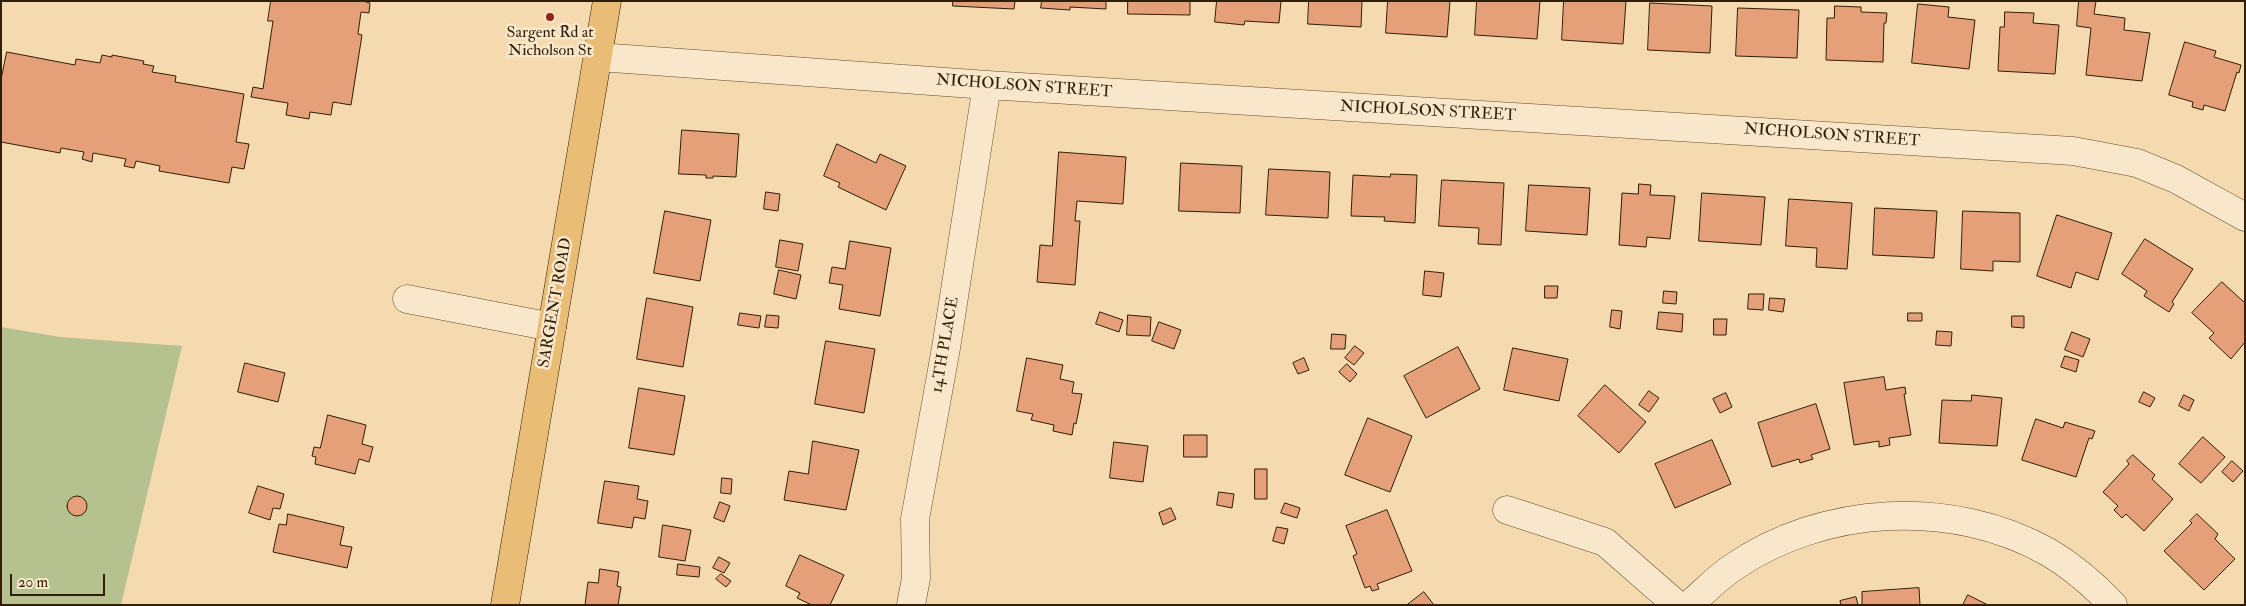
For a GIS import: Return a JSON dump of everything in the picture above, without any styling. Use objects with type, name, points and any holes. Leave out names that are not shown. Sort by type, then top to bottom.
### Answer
[{"type":"main road","name":"SARGENT ROAD","points":[[505,605],[608,1]]},
{"type":"street","name":"NICHOLSON STREET","points":[[598,57],[987,86],[2073,151],[2137,163],[2183,183],[2245,217]]},
{"type":"street","name":"14TH PLACE","points":[[911,605],[916,578],[915,519],[946,348],[987,86]]},
{"type":"street","points":[[407,298],[552,327]]},
{"type":"street","points":[[1507,510],[1605,542],[1676,605]]},
{"type":"street","points":[[1689,605],[1732,568],[1778,543],[1828,525],[1878,515],[1925,515],[1994,529],[2049,552],[2094,585],[2113,605]]},
{"type":"green space","points":[[1,327],[60,337],[182,346],[121,605],[1,605]]},
{"type":"building","points":[[271,1],[363,1],[370,3],[369,13],[361,12],[358,34],[362,35],[351,105],[333,102],[331,115],[310,112],[309,119],[286,115],[288,103],[251,97],[253,87],[263,89],[273,21],[268,21]]},
{"type":"building","points":[[953,1],[1015,1],[1014,9],[953,6]]},
{"type":"building","points":[[1042,1],[1106,1],[1106,9],[1070,7],[1070,10],[1041,8]]},
{"type":"building","points":[[1128,1],[1190,1],[1190,15],[1128,14]]},
{"type":"building","points":[[1217,1],[1281,1],[1279,23],[1245,21],[1244,25],[1215,22]]},
{"type":"building","points":[[1309,1],[1362,1],[1361,27],[1308,24]]},
{"type":"building","points":[[1388,1],[1450,1],[1447,37],[1386,33]]},
{"type":"building","points":[[1477,1],[1540,1],[1537,39],[1475,35]]},
{"type":"building","points":[[1564,1],[1626,1],[1623,44],[1562,40]]},
{"type":"building","points":[[2079,1],[2096,1],[2094,14],[2125,18],[2124,30],[2150,33],[2142,81],[2086,75],[2091,28],[2077,26]]},
{"type":"building","points":[[1650,3],[1712,6],[1710,53],[1648,50]]},
{"type":"building","points":[[1918,4],[1949,7],[1948,17],[1975,20],[1969,69],[1912,63]]},
{"type":"building","points":[[1835,6],[1861,7],[1861,12],[1887,13],[1886,23],[1884,23],[1883,62],[1826,60],[1827,18],[1834,18]]},
{"type":"building","points":[[1738,8],[1799,10],[1797,58],[1736,56]]},
{"type":"building","points":[[2005,12],[2034,13],[2033,23],[2059,25],[2055,74],[1998,71],[2000,27],[2004,27]]},
{"type":"building","points":[[2185,42],[2216,51],[2214,57],[2241,65],[2225,111],[2204,105],[2203,110],[2192,107],[2193,102],[2169,95]]},
{"type":"building","points":[[7,52],[75,65],[76,59],[100,63],[102,55],[112,57],[112,55],[144,61],[143,64],[154,66],[152,72],[176,76],[175,82],[244,94],[236,142],[249,144],[244,169],[232,167],[229,183],[159,171],[160,166],[136,161],[134,168],[124,166],[126,159],[93,153],[92,162],[82,159],[84,152],[61,148],[60,153],[1,142],[1,80]]},
{"type":"building","points":[[682,130],[739,134],[736,177],[713,176],[713,178],[706,178],[706,175],[679,174]]},
{"type":"building","points":[[837,144],[876,163],[880,154],[906,166],[886,210],[838,187],[840,183],[824,176]]},
{"type":"building","points":[[1059,152],[1126,157],[1123,204],[1077,201],[1075,221],[1080,221],[1075,285],[1037,282],[1040,245],[1052,246]]},
{"type":"building","points":[[1181,163],[1242,166],[1240,213],[1179,211]]},
{"type":"building","points":[[1269,169],[1330,172],[1328,218],[1266,215]]},
{"type":"building","points":[[1391,174],[1417,175],[1415,223],[1384,221],[1385,217],[1351,216],[1353,175],[1390,177]]},
{"type":"building","points":[[1442,180],[1504,183],[1501,245],[1478,244],[1479,228],[1439,226]]},
{"type":"building","points":[[1639,184],[1651,185],[1650,195],[1675,196],[1670,239],[1647,237],[1646,247],[1619,245],[1622,193],[1638,194]]},
{"type":"building","points":[[1529,185],[1590,188],[1587,235],[1526,231]]},
{"type":"building","points":[[766,192],[780,194],[778,211],[764,209]]},
{"type":"building","points":[[1702,193],[1765,197],[1761,245],[1699,241]]},
{"type":"building","points":[[1789,199],[1852,203],[1847,269],[1816,267],[1817,248],[1786,246]]},
{"type":"building","points":[[1875,208],[1937,211],[1934,258],[1873,255]]},
{"type":"building","points":[[665,211],[711,220],[700,281],[654,273]]},
{"type":"building","points":[[1963,211],[2020,213],[2020,262],[1993,261],[1993,271],[1961,269]]},
{"type":"building","points":[[2057,215],[2112,233],[2098,280],[2076,272],[2071,288],[2037,276]]},
{"type":"building","points":[[2145,239],[2193,269],[2172,302],[2174,304],[2169,312],[2144,296],[2147,291],[2122,274]]},
{"type":"building","points":[[780,240],[803,244],[798,271],[776,267]]},
{"type":"building","points":[[850,241],[891,248],[880,316],[839,309],[843,285],[829,283],[832,267],[845,269]]},
{"type":"building","points":[[779,270],[801,275],[796,299],[774,294]]},
{"type":"building","points":[[1425,271],[1444,273],[1441,297],[1423,295]]},
{"type":"building","points":[[2222,282],[2245,303],[2245,342],[2231,359],[2209,338],[2214,333],[2192,313]]},
{"type":"building","points":[[1545,286],[1558,286],[1557,298],[1545,298]]},
{"type":"building","points":[[1664,291],[1677,292],[1676,304],[1663,303]]},
{"type":"building","points":[[1749,294],[1764,294],[1763,310],[1748,309]]},
{"type":"building","points":[[647,298],[693,307],[683,367],[637,359]]},
{"type":"building","points":[[1770,298],[1785,299],[1783,312],[1769,310]]},
{"type":"building","points":[[1612,310],[1622,311],[1620,329],[1610,327]]},
{"type":"building","points":[[1100,312],[1123,320],[1119,332],[1096,324]]},
{"type":"building","points":[[1659,312],[1683,314],[1682,332],[1657,329]]},
{"type":"building","points":[[740,313],[761,316],[759,328],[738,325]]},
{"type":"building","points":[[1908,313],[1922,313],[1922,321],[1908,321]]},
{"type":"building","points":[[767,315],[779,316],[778,328],[765,327]]},
{"type":"building","points":[[1128,315],[1151,317],[1150,336],[1127,335]]},
{"type":"building","points":[[2012,316],[2024,316],[2024,328],[2012,327]]},
{"type":"building","points":[[1714,319],[1727,319],[1726,335],[1714,335]]},
{"type":"building","points":[[1159,322],[1181,330],[1174,349],[1152,341]]},
{"type":"building","points":[[1937,331],[1952,332],[1951,346],[1936,345]]},
{"type":"building","points":[[2072,332],[2090,339],[2083,357],[2065,350]]},
{"type":"building","points":[[1332,334],[1346,335],[1345,349],[1331,349]]},
{"type":"building","points":[[826,341],[875,349],[864,413],[815,404]]},
{"type":"building","points":[[1355,346],[1364,353],[1354,365],[1345,358]]},
{"type":"building","points":[[1458,347],[1480,389],[1426,418],[1404,376]]},
{"type":"building","points":[[1513,348],[1568,359],[1559,401],[1504,390]]},
{"type":"building","points":[[2065,356],[2079,360],[2076,372],[2061,367]]},
{"type":"building","points":[[1027,358],[1063,365],[1060,379],[1074,382],[1072,393],[1082,394],[1072,435],[1053,431],[1054,425],[1031,420],[1033,414],[1017,411]]},
{"type":"building","points":[[1304,358],[1309,370],[1298,374],[1293,363]]},
{"type":"building","points":[[245,363],[285,373],[278,402],[238,392]]},
{"type":"building","points":[[1347,364],[1357,374],[1350,382],[1339,372]]},
{"type":"building","points":[[1884,377],[1886,390],[1905,387],[1906,394],[1904,394],[1911,435],[1889,438],[1890,445],[1879,447],[1879,441],[1854,445],[1844,383]]},
{"type":"building","points":[[1605,385],[1646,422],[1619,453],[1578,416]]},
{"type":"building","points":[[639,388],[685,396],[674,455],[629,448]]},
{"type":"building","points":[[1649,391],[1659,398],[1649,412],[1639,405]]},
{"type":"building","points":[[2144,392],[2155,398],[2150,407],[2139,402]]},
{"type":"building","points":[[1726,393],[1732,407],[1720,413],[1713,399]]},
{"type":"building","points":[[1972,395],[2002,398],[1997,446],[1939,443],[1942,400],[1971,401]]},
{"type":"building","points":[[2184,395],[2194,400],[2189,411],[2179,406]]},
{"type":"building","points":[[1816,404],[1830,449],[1811,455],[1813,459],[1800,463],[1799,459],[1772,467],[1758,423]]},
{"type":"building","points":[[328,415],[366,425],[362,444],[373,447],[369,462],[359,459],[355,474],[315,464],[316,457],[312,456],[314,447],[320,448]]},
{"type":"building","points":[[1368,418],[1412,436],[1390,492],[1345,475]]},
{"type":"building","points":[[2036,419],[2063,428],[2065,422],[2095,431],[2092,439],[2089,438],[2076,477],[2022,460]]},
{"type":"building","points":[[1184,435],[1207,435],[1207,457],[1184,457]]},
{"type":"building","points":[[2203,437],[2225,457],[2201,483],[2179,464]]},
{"type":"building","points":[[1712,440],[1731,484],[1675,508],[1655,464]]},
{"type":"building","points":[[813,441],[859,450],[846,510],[784,500],[789,471],[808,474]]},
{"type":"building","points":[[1114,442],[1148,446],[1143,482],[1110,478]]},
{"type":"building","points":[[2133,455],[2155,475],[2152,479],[2173,499],[2144,531],[2126,514],[2122,518],[2114,510],[2118,506],[2103,492],[2129,464],[2127,461]]},
{"type":"building","points":[[2232,461],[2243,471],[2233,482],[2222,472]]},
{"type":"building","points":[[1255,469],[1267,469],[1267,499],[1255,499]]},
{"type":"building","points":[[722,478],[732,479],[731,494],[721,493]]},
{"type":"building","points":[[605,481],[639,486],[637,499],[648,501],[645,519],[634,517],[632,528],[598,523]]},
{"type":"building","points":[[258,486],[284,494],[280,509],[273,508],[270,520],[249,513]]},
{"type":"building","points":[[1219,492],[1234,494],[1232,508],[1217,505]]},
{"type":"building","points":[[77,496],[84,499],[87,506],[84,513],[77,516],[70,513],[67,506],[70,499]]},
{"type":"building","points":[[720,502],[730,506],[724,522],[714,518]]},
{"type":"building","points":[[1285,503],[1300,508],[1297,518],[1281,513]]},
{"type":"building","points":[[1171,508],[1176,519],[1163,525],[1159,513]]},
{"type":"building","points":[[1387,510],[1412,571],[1377,584],[1379,589],[1372,591],[1370,586],[1365,588],[1353,556],[1357,554],[1346,526]]},
{"type":"building","points":[[288,514],[344,527],[340,545],[352,547],[347,568],[273,552],[279,524],[286,525]]},
{"type":"building","points":[[2197,514],[2218,534],[2215,539],[2235,559],[2204,590],[2164,551],[2192,523],[2190,521]]},
{"type":"building","points":[[663,525],[691,530],[685,561],[659,557]]},
{"type":"building","points":[[1277,527],[1288,529],[1284,544],[1273,541]]},
{"type":"building","points":[[800,555],[844,575],[830,605],[812,605],[797,598],[800,593],[786,586]]},
{"type":"building","points":[[719,557],[730,563],[724,573],[713,568]]},
{"type":"building","points":[[678,564],[700,567],[699,577],[677,575]]},
{"type":"building","points":[[600,569],[619,572],[617,586],[621,587],[618,605],[585,605],[588,582],[598,583]]},
{"type":"building","points":[[721,574],[731,581],[726,587],[716,579]]},
{"type":"building","points":[[1919,588],[1920,605],[1862,605],[1862,592]]},
{"type":"building","points":[[1424,592],[1434,605],[1407,605]]},
{"type":"building","points":[[1968,595],[1988,605],[1963,605]]},
{"type":"building","points":[[1856,597],[1858,605],[1841,605],[1840,601]]},
{"type":"place","name":"Sargent Rd at Nicholson St","points":[[550,17]]}]
